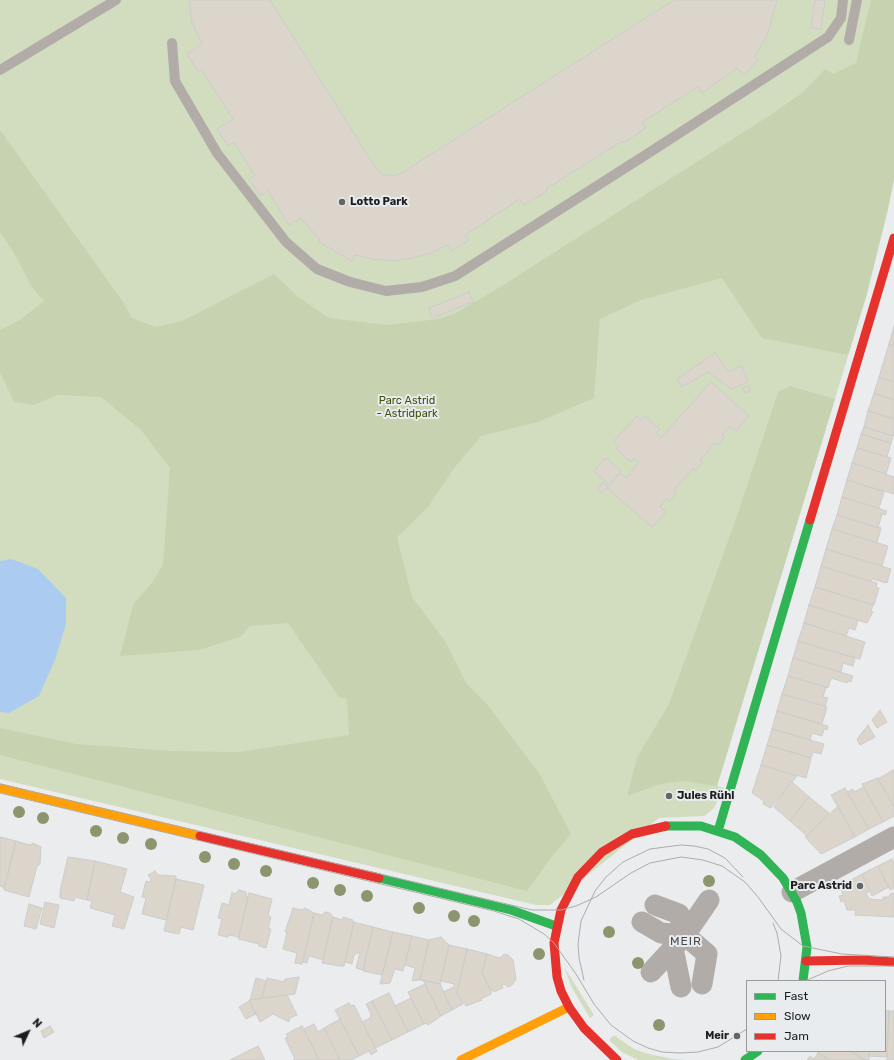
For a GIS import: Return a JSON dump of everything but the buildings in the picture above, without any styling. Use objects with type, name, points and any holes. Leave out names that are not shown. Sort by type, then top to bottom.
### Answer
[{"type":"street","points":[[718,831],[894,238]]},
{"type":"street","points":[[0,788],[511,910],[556,926]]},
{"type":"street","points":[[617,1060],[584,1028],[569,1007],[561,991],[555,965],[554,943],[556,926],[564,901],[578,877],[597,856],[616,842],[632,834],[666,826],[695,826],[718,831],[735,837],[761,854],[783,878],[792,892],[804,924],[806,961],[803,980]]},
{"type":"street","points":[[792,892],[894,837]]},
{"type":"street","points":[[651,972],[679,942],[709,900]]},
{"type":"street","points":[[655,905],[678,914],[681,987]]},
{"type":"street","points":[[642,922],[679,942],[707,954],[702,984]]},
{"type":"street","points":[[806,961],[862,960],[894,962]]},
{"type":"street","points":[[461,1060],[569,1007]]},
{"type":"lane","points":[[0,70],[116,0]]},
{"type":"lane","points":[[172,43],[175,81],[217,153],[286,242],[317,269],[350,282],[386,291],[422,287],[455,276],[644,156],[828,37],[841,18],[844,0]]},
{"type":"lane","points":[[849,40],[857,0]]},
{"type":"green space","name":"Parc Astrid - Astridpark","points":[[0,0],[894,0],[894,179],[888,209],[866,297],[717,786],[724,788],[714,808],[704,816],[659,818],[550,905],[536,905],[0,779]]},
{"type":"green space","points":[[871,0],[894,0],[894,179],[866,297],[848,355],[762,338],[722,278],[641,300],[600,319],[594,398],[538,422],[481,436],[455,467],[428,507],[397,537],[412,597],[445,641],[466,683],[486,703],[539,773],[571,834],[552,856],[527,891],[0,755],[0,728],[76,744],[172,751],[239,752],[349,735],[347,699],[339,697],[288,623],[250,626],[240,637],[199,650],[120,656],[133,605],[151,584],[163,565],[170,468],[141,430],[101,397],[57,395],[34,405],[14,402],[0,372],[0,330],[20,320],[44,301],[32,287],[14,253],[0,232],[0,130],[123,302],[132,318],[155,327],[182,321],[274,274],[297,296],[329,318],[387,325],[439,319],[456,313],[500,287],[769,116],[802,93],[825,69],[833,74],[856,63]]},
{"type":"green space","points":[[790,386],[835,399],[717,786],[682,781],[660,784],[627,796],[637,758],[669,704],[736,519],[778,392]]},
{"type":"green space","points":[[564,967],[594,1015],[590,1018],[572,988]]},
{"type":"green space","points":[[614,1035],[634,1049],[645,1053],[672,1059],[686,1060],[638,1060],[622,1052],[609,1040]]},
{"type":"water","points":[[11,559],[38,569],[66,598],[66,624],[55,660],[39,696],[9,713],[0,712],[0,561]]},
{"type":"tram line","points":[[0,784],[532,910],[561,910],[576,906],[596,897],[631,873],[650,863],[681,857],[703,860],[722,866],[745,882],[781,929],[803,946],[842,954],[894,957]]},
{"type":"tram line","points":[[0,793],[494,911],[519,919],[544,934],[554,943],[576,974],[594,1004],[611,1025],[633,1041],[648,1048],[662,1052],[698,1052],[718,1047],[746,1030]]},
{"type":"tram line","points":[[584,980],[579,958],[578,944],[581,921],[595,891],[606,877],[623,862],[650,849],[681,845],[694,846],[708,849],[725,858],[743,877]]},
{"type":"tram line","points":[[773,923],[777,933],[781,956],[778,980]]},
{"type":"tram line","points":[[807,980],[828,971],[848,966],[894,966]]},
{"type":"traffic: fast","points":[[718,831],[810,520]]},
{"type":"traffic: fast","points":[[666,826],[701,826],[735,837],[761,855],[783,878],[797,902],[801,913],[807,947],[803,980]]},
{"type":"traffic: fast","points":[[379,878],[511,910],[556,926]]},
{"type":"traffic: fast","points":[[745,1060],[757,1052]]},
{"type":"traffic: slow","points":[[0,788],[200,836]]},
{"type":"traffic: slow","points":[[461,1060],[569,1007]]},
{"type":"traffic: jam","points":[[810,520],[894,238]]},
{"type":"traffic: jam","points":[[617,1060],[584,1028],[569,1007],[561,991],[557,977],[554,943],[561,910],[578,877],[602,852],[632,834],[666,826]]},
{"type":"traffic: jam","points":[[200,836],[379,878]]},
{"type":"traffic: jam","points":[[806,961],[863,960],[894,962]]},
{"type":"place","name":"Lotto Park","points":[[342,202]]},
{"type":"place","name":"Jules Rühl","points":[[669,796]]},
{"type":"place","name":"Parc Astrid","points":[[860,886]]},
{"type":"place","name":"Meir","points":[[737,1036]]},
{"type":"district","name":"MEIR","points":[[686,942]]}]
